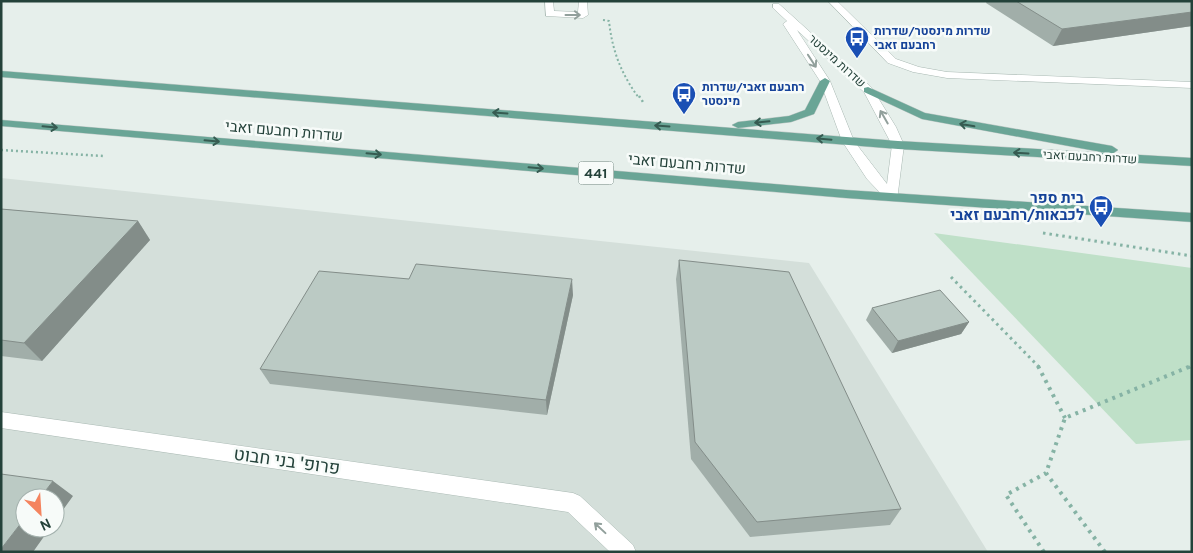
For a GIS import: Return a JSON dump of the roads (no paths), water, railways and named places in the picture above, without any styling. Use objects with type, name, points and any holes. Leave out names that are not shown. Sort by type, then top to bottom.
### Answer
[{"type":"main road","name":"שדרות רחבעם זאבי","points":[[1,74],[898,145],[1190,162]]},
{"type":"main road","points":[[703,129],[791,119],[810,112],[825,81]]},
{"type":"main road","points":[[868,90],[930,118],[1190,162]]},
{"type":"main road","name":"שדרות רחבעם זאבי","points":[[1,123],[892,197],[1192,218]]},
{"type":"street","points":[[549,1],[549,14],[583,15],[583,1]]},
{"type":"street","points":[[832,1],[892,61],[917,70],[947,75],[1192,85]]},
{"type":"street","name":"שדרות מינסטר","points":[[774,3],[825,81],[848,141],[872,176],[892,197]]},
{"type":"street","name":"שדרות מינסטר","points":[[774,3],[868,90],[898,145]]},
{"type":"street","points":[[892,197],[898,145]]},
{"type":"street","name":"פרופ' בני חבוט","points":[[1,420],[573,503],[626,552]]},
{"type":"place","name":"שדרות מינסטר/שדרות רחבעם זאבי","points":[[857,59]]},
{"type":"place","name":"רחבעם זאבי/שדרות מינסטר","points":[[684,115]]},
{"type":"place","name":"בית ספר לכבאות/רחבעם זאבי","points":[[1101,228]]}]
